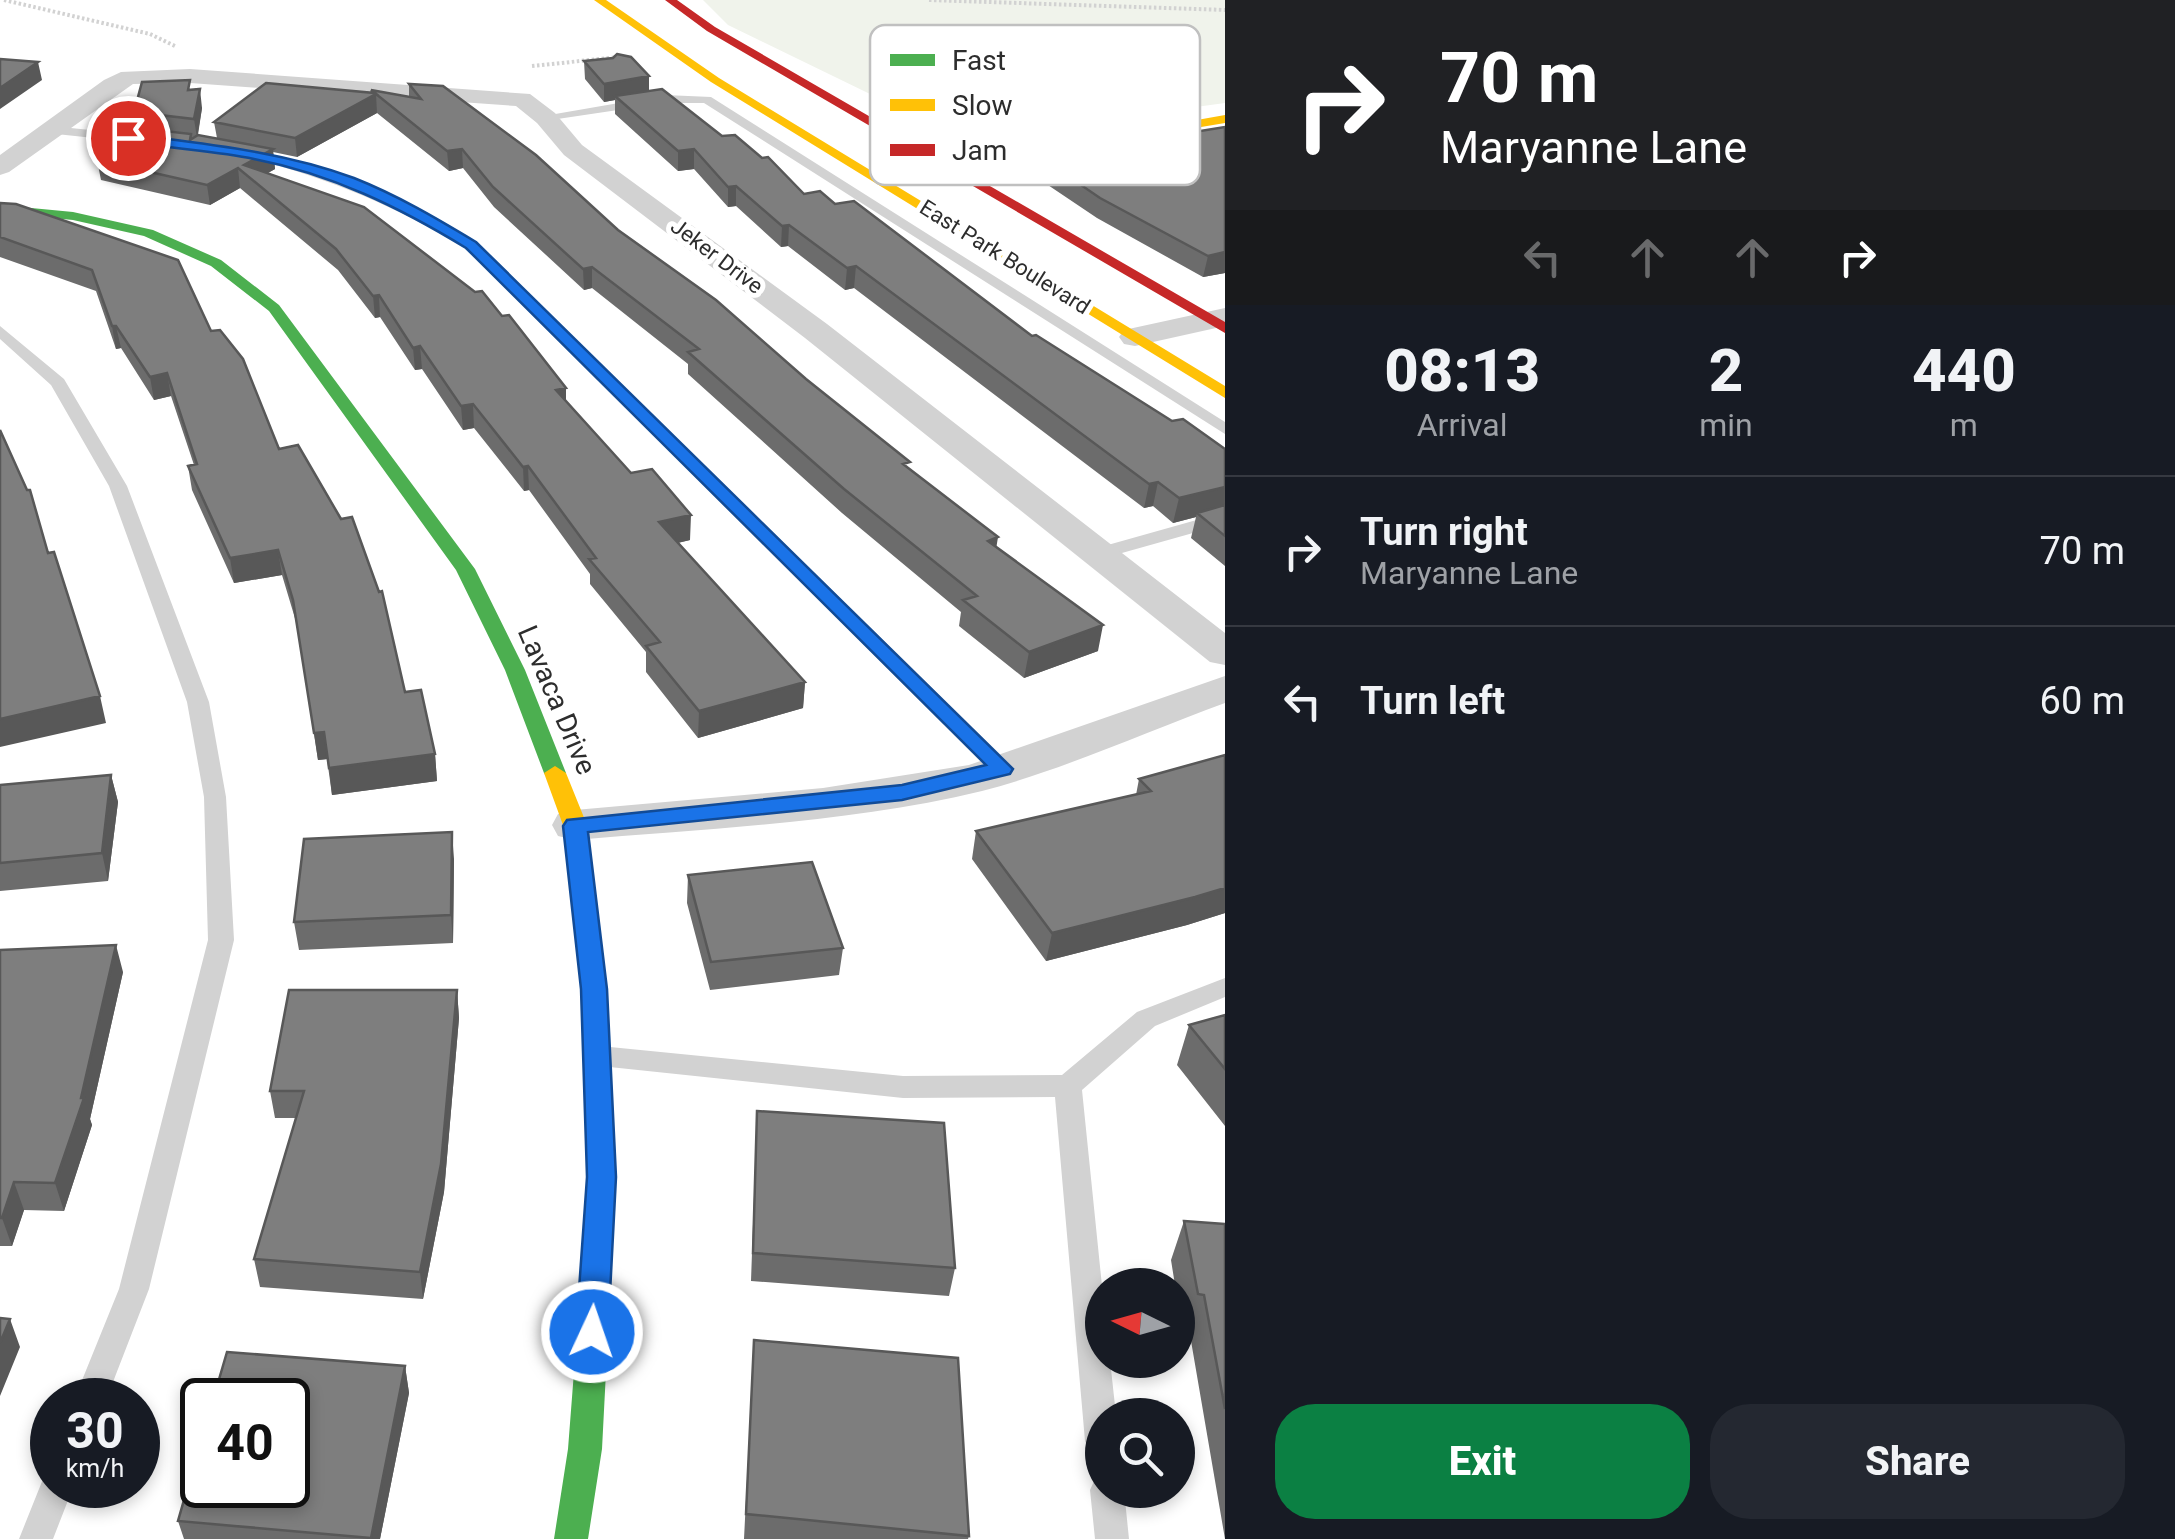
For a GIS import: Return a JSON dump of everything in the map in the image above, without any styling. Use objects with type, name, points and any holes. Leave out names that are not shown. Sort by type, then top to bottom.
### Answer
[{"type":"main road","name":"East Park Boulevard","points":[[599,0],[870,175]]},
{"type":"main road","name":"East Park Boulevard","points":[[670,0],[711,29],[870,122]]},
{"type":"main road","points":[[1200,122],[1225,118]]},
{"type":"main road","name":"East Park Boulevard","points":[[886,185],[1225,393]]},
{"type":"main road","name":"East Park Boulevard","points":[[979,185],[1220,322]]},
{"type":"main road","name":"Lavaca Drive","points":[[0,210],[70,217],[169,241],[216,261],[252,284],[274,308],[464,568],[515,670],[575,826],[594,989],[602,1177],[585,1450],[571,1539]]},
{"type":"street","name":"Jeker Drive","points":[[51,130],[129,77],[190,76],[522,99],[573,150],[800,320],[1225,653]]},
{"type":"street","points":[[0,167],[51,130]]},
{"type":"street","points":[[1135,337],[1220,322]]},
{"type":"street","points":[[575,826],[902,792],[1002,769],[1225,689]]},
{"type":"lane","points":[[544,117],[665,99],[707,100],[1225,429]]},
{"type":"lane","points":[[51,130],[186,144]]},
{"type":"lane","points":[[222,149],[347,180],[408,207],[471,245],[1002,769]]},
{"type":"lane","points":[[0,331],[58,382],[118,486],[198,702],[215,797],[221,940],[134,1289],[99,1378]]},
{"type":"lane","points":[[1098,554],[1225,518]]},
{"type":"lane","points":[[596,1055],[903,1087],[1068,1086],[1146,1019],[1225,987]]},
{"type":"lane","points":[[1068,1086],[1098,1398]]},
{"type":"lane","points":[[36,1539],[48,1508]]},
{"type":"lane","points":[[1109,1508],[1112,1539]]},
{"type":"path","points":[[929,0],[1225,10]]},
{"type":"path","points":[[472,93],[482,78],[518,68],[631,52]]},
{"type":"shaded area","points":[[703,0],[1225,0],[1225,103],[1200,106],[1200,25],[870,25],[870,94],[728,25]]},
{"type":"building","points":[[617,54],[631,57],[649,76],[604,84],[584,61],[613,58]]},
{"type":"building","points":[[0,59],[38,62],[0,88]]},
{"type":"building","points":[[190,80],[188,90],[200,89],[194,119],[134,112],[142,82]]},
{"type":"building","points":[[266,83],[375,93],[371,90],[421,99],[409,84],[443,86],[536,155],[618,230],[716,300],[910,462],[903,464],[998,537],[988,541],[1103,625],[1029,652],[963,600],[977,596],[844,489],[688,352],[699,349],[592,267],[583,269],[493,187],[462,149],[447,151],[376,94],[295,138],[214,122]]},
{"type":"building","points":[[662,89],[722,136],[735,135],[762,158],[768,157],[804,194],[820,191],[835,204],[854,201],[1032,336],[1172,421],[1183,419],[1225,449],[1225,487],[1179,498],[1158,482],[1149,484],[856,266],[847,268],[789,225],[782,226],[736,186],[728,187],[694,149],[678,151],[615,96]]},
{"type":"building","points":[[130,127],[191,134],[190,140],[198,135],[273,149],[244,165],[364,207],[475,292],[482,291],[502,316],[509,315],[566,388],[556,390],[631,473],[652,469],[691,515],[659,522],[805,682],[699,711],[646,646],[660,642],[589,559],[596,558],[528,466],[523,467],[473,404],[461,406],[420,346],[413,348],[379,295],[373,296],[336,249],[238,168],[207,185],[97,160],[126,146]]},
{"type":"building","points":[[1225,127],[1225,252],[1208,256],[1081,185],[1200,185],[1200,131]]},
{"type":"building","points":[[0,203],[16,204],[178,260],[211,331],[220,330],[243,359],[279,449],[298,445],[341,519],[352,517],[379,592],[382,591],[405,692],[421,690],[435,754],[329,768],[324,732],[314,733],[293,600],[278,550],[230,558],[188,466],[197,464],[167,373],[150,377],[116,326],[112,326],[92,270],[0,237]]},
{"type":"building","points":[[0,430],[30,490],[48,553],[54,552],[100,696],[0,719]]},
{"type":"building","points":[[1225,505],[1225,536],[1197,513]]},
{"type":"building","points":[[1225,755],[1225,888],[1052,933],[976,831],[1151,791],[1139,779]]},
{"type":"building","points":[[111,775],[102,853],[0,863],[0,785]]},
{"type":"building","points":[[452,832],[451,915],[294,922],[304,839]]},
{"type":"building","points":[[812,862],[843,948],[711,962],[688,875]]},
{"type":"building","points":[[116,945],[84,1098],[55,1183],[14,1182],[0,1218],[0,950]]},
{"type":"building","points":[[289,990],[457,990],[441,1164],[420,1272],[254,1259],[304,1091],[270,1091]]},
{"type":"building","points":[[1225,1015],[1225,1069],[1189,1025]]},
{"type":"building","points":[[757,1111],[944,1123],[955,1268],[753,1253]]},
{"type":"building","points":[[1184,1221],[1225,1224],[1225,1409],[1204,1295],[1198,1294]]},
{"type":"building","points":[[0,1318],[10,1319],[0,1343]]},
{"type":"building","points":[[754,1340],[958,1358],[969,1536],[746,1514]]},
{"type":"building","points":[[227,1352],[405,1366],[371,1538],[178,1521],[182,1508],[310,1508],[310,1378],[219,1378]]},
{"type":"traffic: fast","points":[[0,209],[73,216],[148,233],[216,263],[274,308],[465,569],[515,670],[555,773]]},
{"type":"traffic: fast","points":[[571,1539],[585,1449],[595,1294]]},
{"type":"traffic: slow","points":[[599,0],[715,80],[870,175]]},
{"type":"traffic: slow","points":[[1200,123],[1225,119]]},
{"type":"traffic: slow","points":[[886,185],[1225,393]]},
{"type":"traffic: slow","points":[[555,773],[575,825],[594,989],[602,1177],[595,1294]]},
{"type":"traffic: jam","points":[[670,0],[711,29],[870,121]]},
{"type":"traffic: jam","points":[[979,185],[1225,328]]},
{"type":"route","points":[[128,138],[255,155],[347,180],[408,207],[471,245],[1002,769],[902,792],[823,803],[575,826],[594,989],[602,1177],[592,1332]]}]
